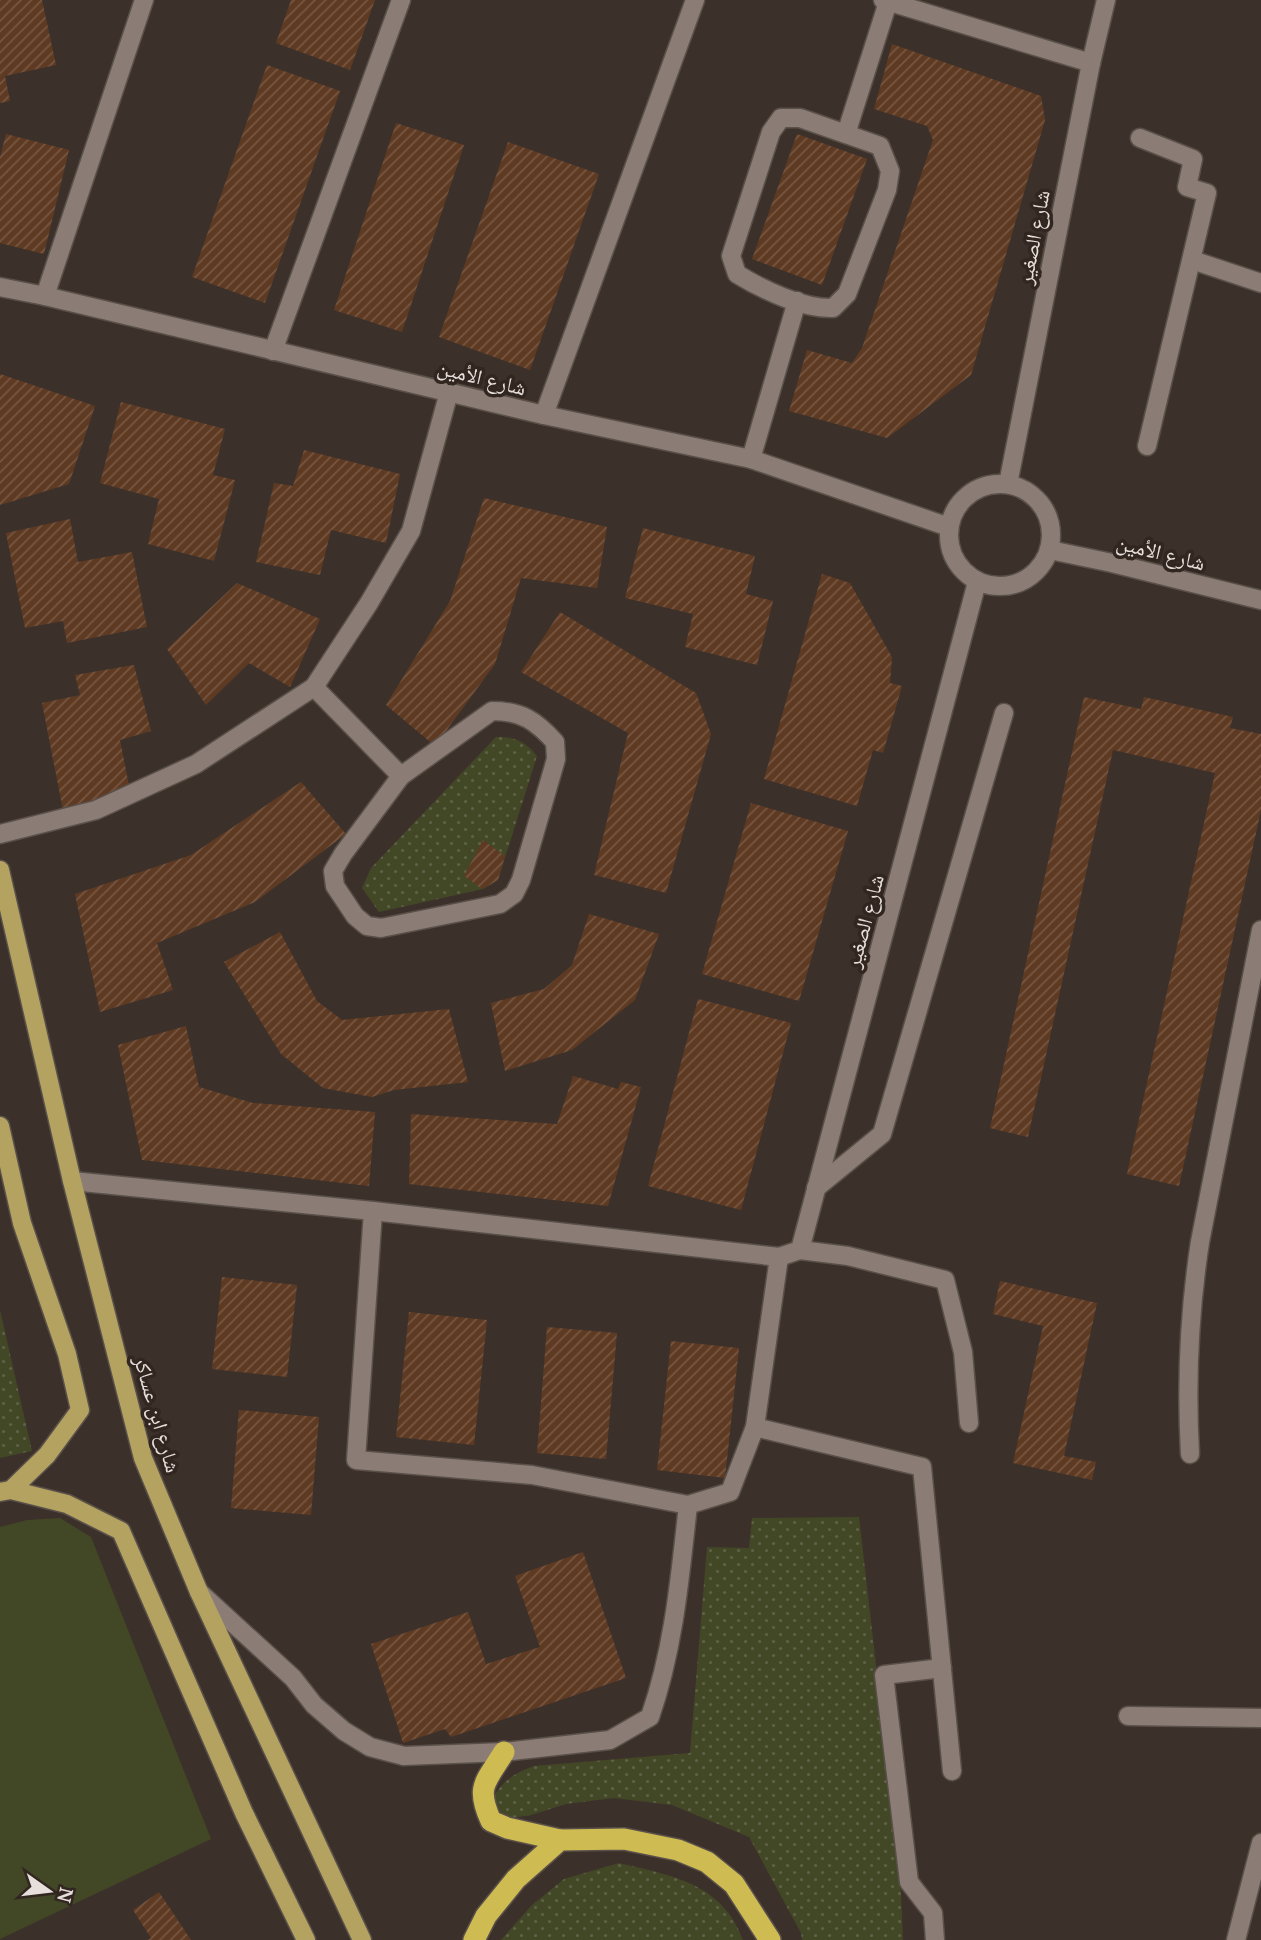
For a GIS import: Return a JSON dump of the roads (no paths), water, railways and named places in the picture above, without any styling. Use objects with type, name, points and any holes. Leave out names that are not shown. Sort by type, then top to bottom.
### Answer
[{"type":"highway","points":[[504,1752],[483,1787],[482,1802],[491,1821],[507,1828],[560,1840],[624,1839],[678,1850],[707,1862],[734,1884],[770,1940]]},
{"type":"highway","points":[[474,1940],[486,1916],[516,1879],[560,1840]]},
{"type":"main road","name":"شارع ابن عساكر","points":[[0,870],[72,1181],[143,1458],[199,1592],[362,1940]]},
{"type":"main road","points":[[0,1126],[22,1223],[67,1354],[80,1410],[47,1455],[6,1491]]},
{"type":"main road","points":[[6,1491],[67,1504],[121,1531],[244,1813],[306,1940]]},
{"type":"street","points":[[45,296],[145,0]]},
{"type":"street","points":[[272,351],[401,0]]},
{"type":"street","points":[[544,415],[695,0]]},
{"type":"street","name":"شارع الصغير","points":[[1008,484],[1091,63],[1106,0]]},
{"type":"street","points":[[846,134],[885,1],[1091,63]]},
{"type":"street","points":[[781,118],[800,118],[880,146],[890,172],[887,190],[847,294],[833,308],[817,309],[797,301],[758,287],[737,274],[731,256],[771,132],[781,118]]},
{"type":"street","points":[[1140,138],[1192,159],[1187,187],[1207,193],[1147,446]]},
{"type":"street","points":[[1192,260],[1261,283]]},
{"type":"street","name":"شارع الأمين","points":[[0,287],[544,415],[751,459],[949,527]]},
{"type":"street","points":[[751,459],[797,301]]},
{"type":"street","points":[[0,834],[96,810],[197,764],[314,687],[369,603],[411,531],[449,392]]},
{"type":"street","points":[[992,484],[1008,484],[1033,495],[1042,505],[1050,522],[1050,550],[1042,566],[1030,578],[1015,585],[998,587],[977,582],[966,575],[955,561],[949,544],[949,527],[954,511],[970,494],[992,484]]},
{"type":"street","name":"شارع الأمين","points":[[1050,550],[1261,600]]},
{"type":"street","name":"شارع الصغير","points":[[800,1250],[977,582]]},
{"type":"street","points":[[314,687],[401,776]]},
{"type":"street","points":[[492,711],[508,711],[522,715],[540,726],[555,742],[556,760],[522,880],[514,894],[500,904],[381,928],[367,926],[355,916],[335,886],[333,871],[401,776],[492,711]]},
{"type":"street","points":[[816,1188],[882,1134],[1004,713]]},
{"type":"street","points":[[1190,1454],[1187,1401],[1192,1295],[1200,1242],[1256,980],[1261,930]]},
{"type":"street","points":[[72,1181],[373,1211],[779,1257],[800,1250],[848,1256],[946,1280],[963,1352],[969,1423]]},
{"type":"street","points":[[373,1211],[356,1460],[532,1475],[688,1505],[730,1492],[755,1427],[779,1257]]},
{"type":"street","points":[[755,1427],[922,1467],[952,1771]]},
{"type":"street","points":[[199,1592],[293,1678],[314,1705],[344,1731],[370,1747],[404,1756],[504,1752],[610,1740],[650,1717],[661,1687],[676,1613],[688,1505]]},
{"type":"street","points":[[935,1940],[933,1913],[909,1882],[884,1675],[942,1668]]},
{"type":"street","points":[[1128,1716],[1261,1717]]},
{"type":"street","points":[[1236,1940],[1261,1843]]}]
